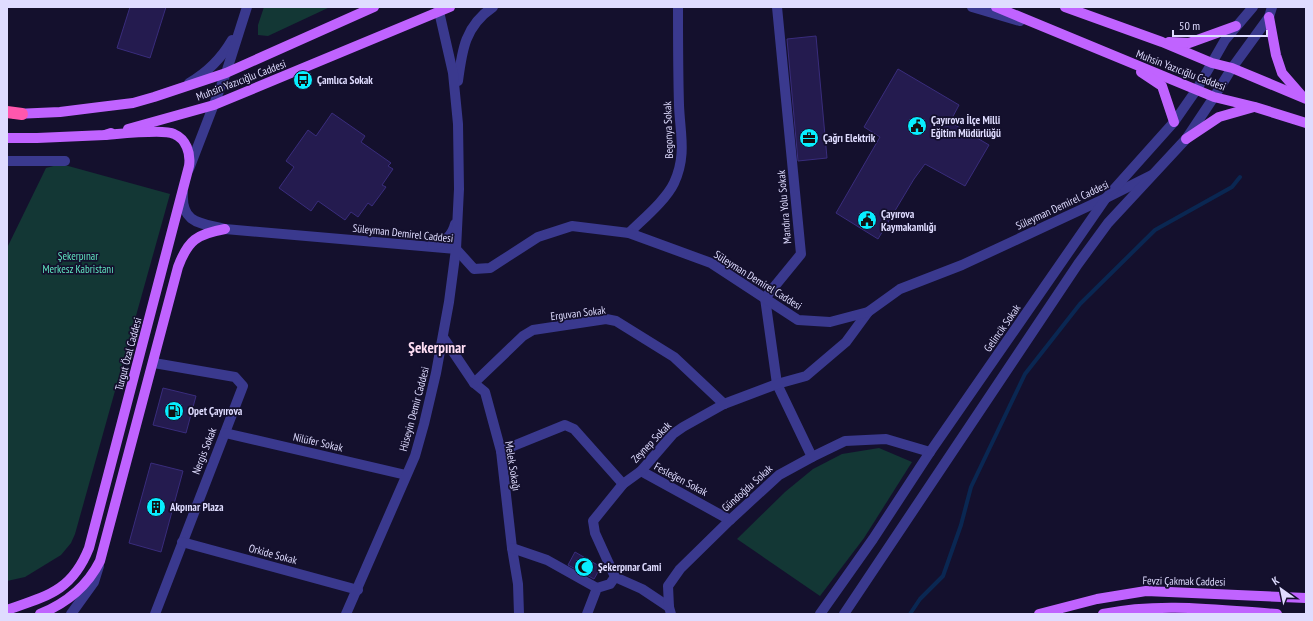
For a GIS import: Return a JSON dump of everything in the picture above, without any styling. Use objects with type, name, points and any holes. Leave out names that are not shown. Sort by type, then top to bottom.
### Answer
[{"type":"highway","points":[[7,113],[22,114]]},
{"type":"main road","name":"Muhsin Yazıcığlu Caddesi","points":[[22,114],[60,112],[133,103],[174,91],[226,73],[374,7]]},
{"type":"main road","name":"Muhsin Yazıcığlu Caddesi","points":[[7,138],[105,135],[214,105],[438,9],[450,7]]},
{"type":"main road","name":"Muhsin Yazıcığlu Caddesi","points":[[996,7],[1126,62],[1214,97],[1255,107],[1306,123]]},
{"type":"main road","name":"Muhsin Yazıcığlu Caddesi","points":[[1065,7],[1162,42],[1212,63],[1232,68],[1304,98]]},
{"type":"main road","points":[[1269,17],[1276,55],[1282,73],[1304,98]]},
{"type":"main road","points":[[1162,42],[1189,43],[1236,26]]},
{"type":"main road","points":[[1126,62],[1162,86],[1174,122]]},
{"type":"main road","points":[[1186,139],[1219,117],[1255,107]]},
{"type":"main road","name":"Turgut Özal Caddesi","points":[[7,610],[46,596],[69,581],[77,571],[89,548],[185,182],[190,157],[188,148],[182,140],[174,134],[163,132],[105,135]]},
{"type":"main road","points":[[40,614],[55,608],[77,593],[95,572],[100,561],[182,256],[194,240],[209,232],[225,229]]},
{"type":"main road","name":"Fevzi Çakmak Caddesi","points":[[1039,614],[1098,599],[1146,591],[1306,598]]},
{"type":"main road","points":[[1103,614],[1130,609],[1151,608],[1180,608],[1277,614]]},
{"type":"street","points":[[174,91],[202,75],[222,56],[241,26],[247,7]]},
{"type":"street","points":[[456,93],[461,54],[465,42],[476,21],[493,7]]},
{"type":"street","name":"Begonya Sokak","points":[[629,233],[657,206],[673,184],[681,165],[683,139],[679,106],[678,7]]},
{"type":"street","name":"Mandıra Yolu Sokak","points":[[765,298],[801,254],[777,7]]},
{"type":"street","name":"Muhsin Yazıcığlu Caddesi","points":[[972,7],[1050,30]]},
{"type":"street","points":[[1073,7],[1082,13]]},
{"type":"street","name":"Gelincik Sokak","points":[[820,614],[1106,198],[1174,122],[1197,89],[1225,40],[1253,7]]},
{"type":"street","points":[[844,614],[1078,264],[1108,222],[1186,139],[1232,68],[1269,17],[1272,7]]},
{"type":"street","name":"Hüseyin Demir Caddesi","points":[[346,614],[358,590],[414,456],[424,424],[436,373],[449,302],[456,249],[458,214],[458,124],[453,73],[438,9]]},
{"type":"street","name":"Süleyman Demirel Caddesi","points":[[241,26],[226,73],[185,182],[183,204],[187,215],[197,222],[225,229],[456,249],[474,269],[490,268],[538,237],[572,226],[629,233],[711,263],[798,320],[830,322],[868,312],[900,289],[962,265],[1152,175]]},
{"type":"street","points":[[7,161],[65,161]]},
{"type":"street","points":[[422,246],[438,244],[445,240],[454,228],[458,214]]},
{"type":"street","points":[[765,298],[777,384],[812,457]]},
{"type":"street","name":"Zeynep Sokak","points":[[615,577],[595,533],[593,521],[623,484],[641,471],[674,434],[683,427],[724,404],[777,384],[806,376],[846,342],[868,312]]},
{"type":"street","name":"Erguvan Sokak","points":[[474,383],[523,336],[533,330],[606,319],[616,321],[674,357],[724,404]]},
{"type":"street","name":"Melek Sokağı","points":[[443,337],[474,383],[485,392],[500,451],[518,584],[519,614]]},
{"type":"street","name":"Nergis Sokak","points":[[154,363],[235,377],[243,386],[155,614]]},
{"type":"street","points":[[500,451],[565,425],[574,428],[623,484]]},
{"type":"street","name":"Nilüfer Sokak","points":[[225,433],[406,475]]},
{"type":"street","name":"Gündoğdu Sokak","points":[[670,611],[668,586],[680,570],[730,520],[779,475],[845,441],[886,439],[930,452]]},
{"type":"street","name":"Fesleğen Sokak","points":[[641,471],[730,520]]},
{"type":"street","name":"Orkide Sokak","points":[[182,542],[358,590]]},
{"type":"street","points":[[512,548],[547,560],[597,588],[610,584],[615,577],[642,589],[670,611]]},
{"type":"street","points":[[71,614],[94,582],[100,561]]},
{"type":"street","points":[[587,614],[597,588]]},
{"type":"green space","points":[[264,7],[330,7],[268,36],[258,35],[258,25]]},
{"type":"green space","name":"Şekerpınar Merkesz Kabristanı","points":[[61,164],[170,194],[75,534],[71,543],[61,555],[25,577],[7,581],[7,248],[46,168]]},
{"type":"green space","points":[[879,448],[912,462],[864,538],[820,596],[737,539],[785,492],[813,469],[842,454]]},
{"type":"building","points":[[130,7],[166,7],[150,58],[117,48]]},
{"type":"building","points":[[816,36],[827,158],[798,161],[787,39]]},
{"type":"building","points":[[898,69],[959,105],[950,122],[989,145],[965,186],[925,164],[914,179],[878,239],[836,213],[880,137],[864,127]]},
{"type":"building","points":[[332,113],[365,136],[361,142],[391,163],[388,166],[393,169],[382,185],[386,187],[372,206],[368,203],[358,217],[351,212],[345,220],[318,201],[311,211],[279,188],[294,167],[286,161],[308,130],[316,136]]},
{"type":"building","points":[[163,388],[196,396],[186,433],[153,425]]},
{"type":"building","name":"Akpınar Plaza","points":[[151,463],[183,471],[161,552],[129,543]]},
{"type":"building","name":"Şekerpınar Cami","points":[[575,552],[601,567],[594,579],[568,565]]},
{"type":"waterway","points":[[910,614],[920,599],[943,576],[961,525],[971,487],[1025,374],[1080,304],[1155,230],[1232,187],[1240,177]]},
{"type":"place","name":"Çamlıca Sokak","points":[[303,80]]},
{"type":"place","name":"Çayırova İlçe Milli Eğitim Müdürlüğü","points":[[917,126]]},
{"type":"place","name":"Çağrı Elektrik","points":[[809,138]]},
{"type":"place","name":"Çayırova Kaymakamlığı","points":[[867,220]]},
{"type":"place","name":"Opet Çayırova","points":[[174,411]]},
{"type":"place","name":"Akpınar Plaza","points":[[156,507]]},
{"type":"place","name":"Şekerpınar Cami","points":[[584,567]]},
{"type":"district","name":"Şekerpınar","points":[[437,348]]}]
